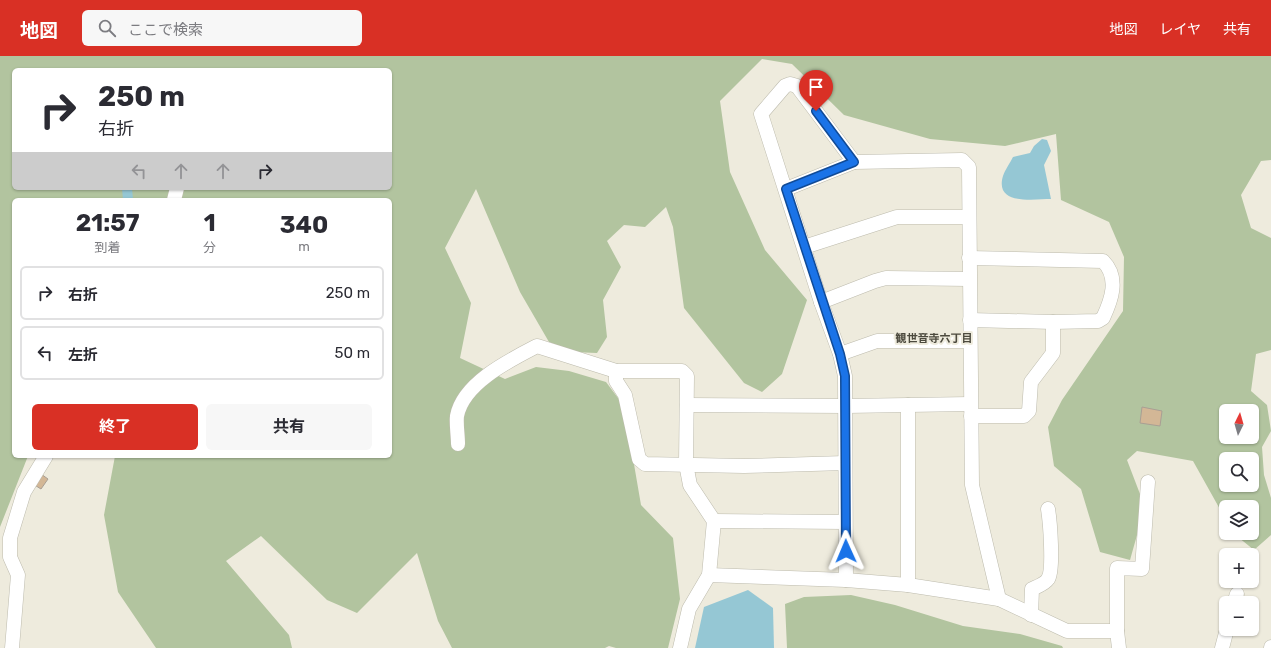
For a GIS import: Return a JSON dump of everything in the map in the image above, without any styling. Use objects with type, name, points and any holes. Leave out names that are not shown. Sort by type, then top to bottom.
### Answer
[{"type":"street","points":[[846,580],[845,376],[840,354],[761,114],[785,86],[790,84],[797,86],[854,162]]},
{"type":"street","points":[[786,189],[854,162],[962,160],[969,167],[972,484],[999,599]]},
{"type":"street","points":[[804,247],[897,217],[969,217]]},
{"type":"street","points":[[969,258],[1103,261],[1112,280],[1113,289],[1112,297],[1103,318],[1098,321],[1053,322],[970,320]]},
{"type":"street","points":[[822,302],[886,278],[969,279]]},
{"type":"street","points":[[686,405],[908,405],[1024,416],[1029,411],[1031,382],[1053,353],[1053,322]]},
{"type":"street","points":[[840,354],[877,341],[970,341]]},
{"type":"street","points":[[458,444],[457,416],[465,398],[492,370],[537,346],[616,370],[682,371],[687,376],[686,464],[690,485],[714,521],[709,575],[688,609],[680,648]]},
{"type":"street","points":[[616,370],[616,381],[625,395],[638,459],[645,464],[744,466],[845,463]]},
{"type":"street","points":[[908,405],[908,585]]},
{"type":"street","points":[[12,648],[18,575],[10,557],[10,538],[24,492],[45,458]]},
{"type":"street","points":[[1119,648],[1117,631],[1117,568],[1142,569],[1148,482]]},
{"type":"street","points":[[1031,615],[1032,589],[1044,582],[1049,574],[1051,527],[1048,509]]},
{"type":"street","points":[[714,521],[845,522]]},
{"type":"street","points":[[709,575],[846,580],[908,585],[999,599],[1067,631],[1117,631]]},
{"type":"street","points":[[1222,648],[1225,636]]},
{"type":"green space","points":[[0,56],[1271,56],[1271,160],[1261,161],[1241,195],[1251,228],[1271,238],[1271,350],[1256,354],[1251,391],[1267,405],[1271,431],[1262,447],[1264,475],[1271,498],[1271,535],[1256,548],[1252,548],[1242,540],[1259,540],[1259,500],[1219,500],[1219,507],[1193,461],[1137,451],[1127,460],[1140,494],[1139,528],[1130,560],[1100,552],[1081,489],[1054,466],[1048,427],[1062,400],[1123,311],[1124,257],[1109,222],[1061,200],[1056,134],[1005,146],[930,139],[844,115],[792,64],[762,59],[720,101],[730,172],[765,250],[807,300],[782,374],[762,392],[744,383],[684,308],[673,227],[666,207],[645,227],[624,225],[607,241],[621,267],[603,300],[607,337],[597,353],[573,352],[549,342],[520,292],[476,189],[445,248],[471,303],[460,358],[505,379],[536,367],[569,371],[606,382],[624,406],[641,505],[673,538],[680,599],[668,648],[616,648],[609,646],[605,648],[452,648],[438,621],[417,553],[357,613],[327,600],[261,536],[226,561],[289,635],[292,648],[156,648],[118,592],[104,515],[115,458],[392,458],[392,198],[12,198],[12,458],[27,458],[0,527]]},
{"type":"green space","points":[[851,595],[895,605],[963,626],[1020,634],[1062,646],[1063,648],[787,648],[785,604],[804,597]]},
{"type":"water","points":[[1042,139],[1047,140],[1051,151],[1044,165],[1051,199],[1026,200],[1010,196],[1004,192],[1002,186],[1003,176],[1006,169],[1013,157],[1030,153],[1034,146]]},
{"type":"water","points":[[748,590],[773,608],[774,648],[695,648],[704,607]]},
{"type":"building","points":[[1142,407],[1162,411],[1160,426],[1140,423]]},
{"type":"building","points":[[41,474],[48,479],[41,489],[33,484]]},
{"type":"waterway","points":[[127,190],[128,198]]},
{"type":"district","name":"観世音寺六丁目","points":[[934,338]]},
{"type":"route","points":[[816,111],[854,162],[786,189],[840,354],[845,376],[846,551]]}]
